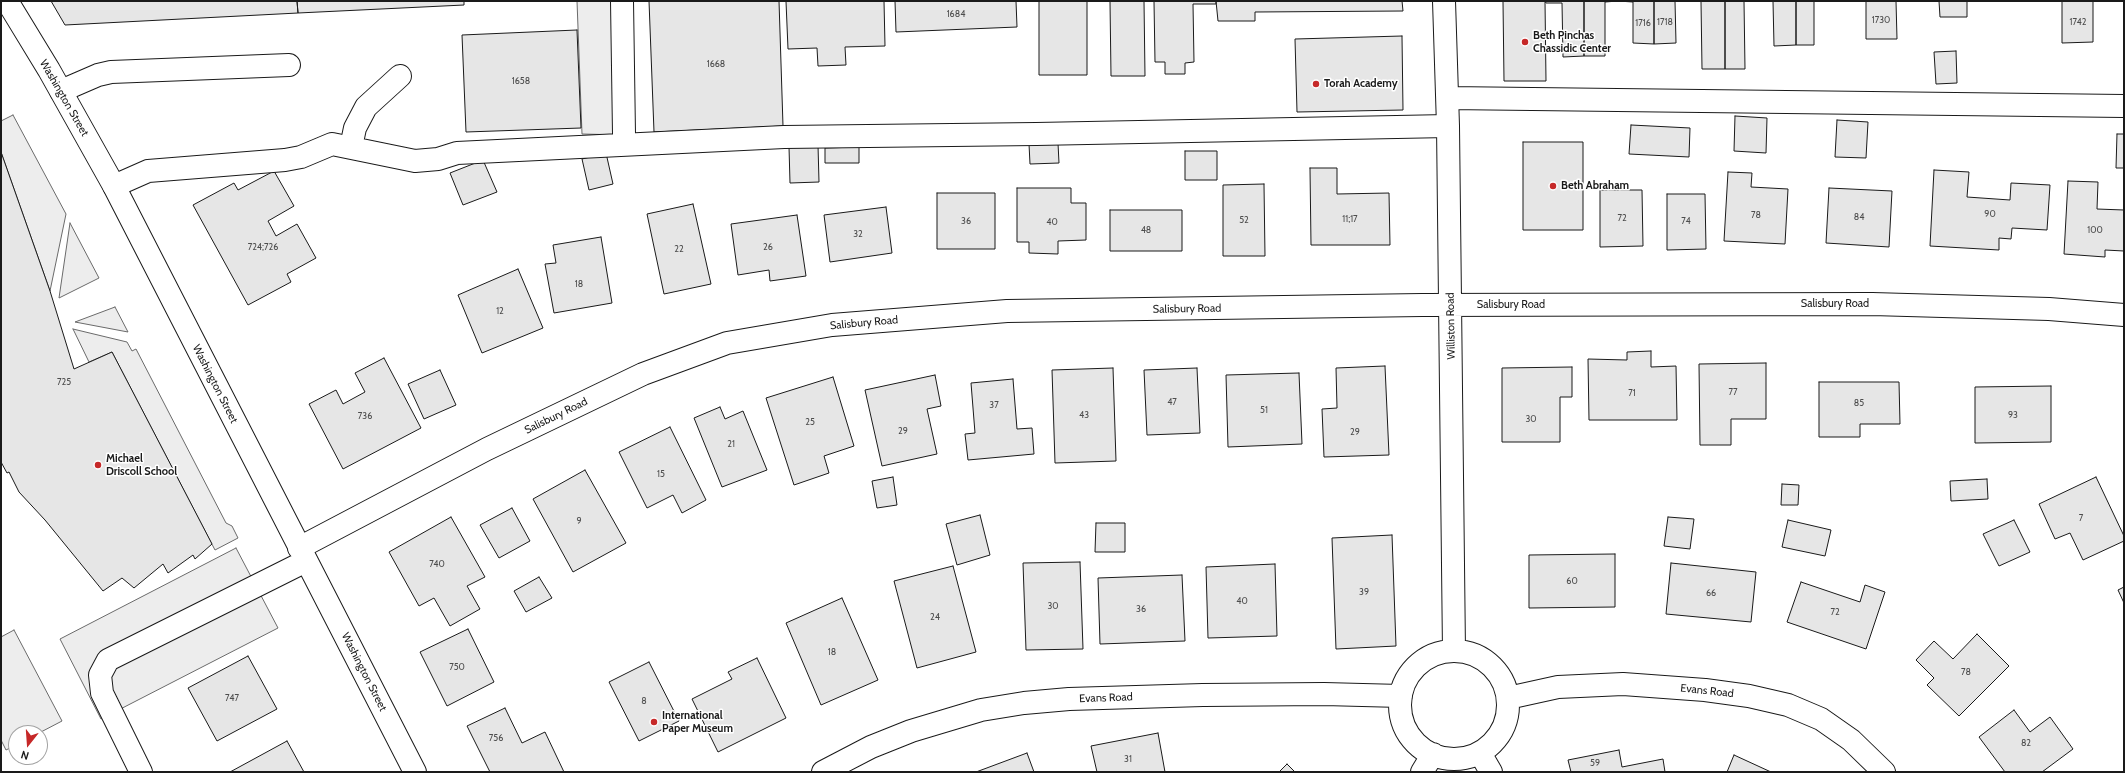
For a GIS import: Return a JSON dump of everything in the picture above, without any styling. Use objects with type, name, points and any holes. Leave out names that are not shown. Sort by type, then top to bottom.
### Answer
[{"type":"street","name":"Washington Street","points":[[7,1],[114,186],[415,772]]},
{"type":"street","points":[[622,1],[624,134]]},
{"type":"street","name":"Williston Road","points":[[1444,1],[1448,98],[1454,651]]},
{"type":"street","points":[[61,92],[98,75],[112,72],[290,65]]},
{"type":"street","points":[[351,147],[355,128],[366,107],[400,76]]},
{"type":"street","points":[[1448,98],[2124,106]]},
{"type":"street","points":[[114,186],[148,171],[286,160],[306,155],[328,144],[351,147],[400,159],[415,161],[438,158],[457,153],[784,136],[1036,134],[1448,126]]},
{"type":"street","name":"Salisbury Road","points":[[141,772],[102,693],[100,675],[108,660],[303,554],[487,449],[643,374],[727,343],[832,325],[1007,311],[1451,305],[1880,304],[2049,309],[2124,315]]},
{"type":"street","points":[[1454,651],[1471,654],[1486,661],[1500,677],[1508,698],[1506,720],[1503,730],[1496,739],[1480,753],[1468,758],[1428,763],[1422,749],[1407,731],[1400,708],[1401,696],[1407,679],[1419,664],[1436,654],[1454,651]]},
{"type":"street","name":"Evans Road","points":[[1508,698],[1558,688],[1623,684],[1705,690],[1749,696],[1788,705],[1820,719],[1851,740],[1884,772]]},
{"type":"street","name":"Evans Road","points":[[824,772],[891,738],[962,715],[1009,705],[1069,699],[1203,695],[1324,694],[1401,696]]},
{"type":"street","points":[[1480,753],[1490,772]]},
{"type":"shaded area","points":[[577,1],[621,1],[623,135],[582,134]]},
{"type":"shaded area","points":[[13,115],[66,214],[50,291],[1,152],[1,121]]},
{"type":"shaded area","points":[[70,223],[99,278],[59,298]]},
{"type":"shaded area","points":[[115,307],[128,332],[75,322]]},
{"type":"shaded area","points":[[73,329],[127,342],[132,351],[136,349],[226,523],[232,526],[238,538],[215,550],[112,352],[89,362]]},
{"type":"shaded area","points":[[236,548],[278,628],[101,719],[60,639]]},
{"type":"shaded area","points":[[14,630],[62,721],[48,728],[48,725],[8,725],[8,749],[6,750],[1,740],[1,637]]},
{"type":"building","points":[[51,1],[297,1],[298,13],[65,25]]},
{"type":"building","points":[[297,1],[464,1],[464,5],[298,13]]},
{"type":"building","points":[[649,1],[779,1],[783,126],[654,132]]},
{"type":"building","points":[[786,1],[884,1],[885,46],[845,47],[846,65],[818,66],[817,48],[788,49]]},
{"type":"building","points":[[895,1],[1016,1],[1017,27],[896,32]]},
{"type":"building","points":[[1039,1],[1087,1],[1087,75],[1039,75]]},
{"type":"building","points":[[1110,1],[1144,1],[1145,76],[1111,76]]},
{"type":"building","points":[[1154,1],[1216,1],[1216,4],[1193,4],[1194,62],[1185,63],[1185,74],[1165,74],[1165,62],[1155,62]]},
{"type":"building","points":[[1216,1],[1402,1],[1403,11],[1255,12],[1255,21],[1218,21]]},
{"type":"building","name":"Beth Pinchas Chassidic Center","points":[[1503,1],[1545,1],[1546,81],[1504,81]]},
{"type":"building","points":[[1545,1],[1584,1],[1584,56],[1563,57],[1562,3],[1546,3]]},
{"type":"building","points":[[1584,1],[1618,1],[1605,2],[1605,56],[1584,56]]},
{"type":"building","points":[[1618,1],[1654,1],[1654,44],[1633,43],[1633,2]]},
{"type":"building","points":[[1654,1],[1675,1],[1676,43],[1654,44]]},
{"type":"building","points":[[1701,1],[1725,1],[1725,69],[1702,69]]},
{"type":"building","points":[[1725,1],[1744,1],[1745,69],[1725,69]]},
{"type":"building","points":[[1773,1],[1796,1],[1796,45],[1774,46]]},
{"type":"building","points":[[1796,1],[1814,1],[1814,45],[1796,45]]},
{"type":"building","points":[[1866,1],[1896,1],[1897,39],[1866,39]]},
{"type":"building","points":[[1939,1],[1967,1],[1967,17],[1940,17]]},
{"type":"building","points":[[2062,1],[2093,1],[2093,42],[2062,43]]},
{"type":"building","points":[[577,30],[581,128],[466,132],[462,35]]},
{"type":"building","points":[[1402,36],[1403,110],[1297,112],[1295,39]]},
{"type":"building","points":[[1956,51],[1957,83],[1936,84],[1934,52]]},
{"type":"building","points":[[1735,116],[1767,118],[1766,153],[1734,151]]},
{"type":"building","points":[[1837,120],[1868,122],[1866,158],[1835,157]]},
{"type":"building","points":[[1631,125],[1690,128],[1689,157],[1629,154]]},
{"type":"building","points":[[2117,134],[2124,134],[2124,168],[2116,168]]},
{"type":"building","name":"Beth Abraham","points":[[1523,142],[1583,142],[1583,230],[1523,230]]},
{"type":"building","points":[[1058,143],[1059,163],[1030,164],[1029,144]]},
{"type":"building","points":[[818,145],[819,182],[790,183],[789,147]]},
{"type":"building","points":[[859,147],[859,163],[825,163],[825,148]]},
{"type":"building","points":[[1185,151],[1217,151],[1217,180],[1185,180]]},
{"type":"building","name":"Michael Driscoll School","points":[[1,152],[50,291],[74,369],[112,352],[212,544],[195,559],[193,555],[168,573],[163,564],[134,588],[122,578],[103,591],[45,520],[19,492],[9,472],[7,473],[1,462]]},
{"type":"building","points":[[606,153],[613,184],[589,190],[582,159]]},
{"type":"building","points":[[483,160],[497,192],[463,205],[450,173]]},
{"type":"building","points":[[1310,168],[1337,168],[1337,194],[1389,193],[1390,245],[1311,245]]},
{"type":"building","points":[[1934,170],[1969,172],[1967,197],[2010,200],[2011,183],[2050,185],[2047,230],[2012,228],[2011,239],[1999,238],[1999,250],[1930,246]]},
{"type":"building","points":[[274,171],[294,206],[268,221],[276,236],[297,224],[316,258],[287,274],[291,282],[248,305],[193,205],[234,183],[238,190]]},
{"type":"building","points":[[1728,172],[1752,173],[1751,187],[1788,189],[1785,244],[1724,241]]},
{"type":"building","points":[[2068,181],[2098,182],[2097,209],[2124,210],[2124,251],[2105,250],[2105,257],[2064,254]]},
{"type":"building","points":[[1264,184],[1265,256],[1223,256],[1223,185]]},
{"type":"building","points":[[1017,188],[1071,188],[1071,203],[1086,203],[1086,240],[1058,241],[1058,254],[1029,253],[1029,242],[1017,242]]},
{"type":"building","points":[[1829,188],[1892,191],[1889,247],[1826,243]]},
{"type":"building","points":[[1600,190],[1642,190],[1643,246],[1600,247]]},
{"type":"building","points":[[937,193],[995,193],[995,249],[937,249]]},
{"type":"building","points":[[1667,194],[1705,194],[1706,249],[1667,250]]},
{"type":"building","points":[[693,204],[711,284],[664,294],[647,214]]},
{"type":"building","points":[[886,207],[892,253],[830,262],[824,215]]},
{"type":"building","points":[[1110,210],[1182,210],[1182,251],[1110,251]]},
{"type":"building","points":[[797,215],[806,276],[770,281],[769,270],[738,275],[731,224]]},
{"type":"building","points":[[601,237],[612,303],[554,313],[545,264],[556,263],[553,245]]},
{"type":"building","points":[[518,269],[543,328],[482,353],[458,295]]},
{"type":"building","points":[[1651,351],[1651,367],[1676,366],[1677,420],[1589,420],[1588,359],[1627,360],[1627,352]]},
{"type":"building","points":[[384,358],[421,428],[343,469],[309,404],[336,390],[343,404],[365,392],[355,373]]},
{"type":"building","points":[[1766,363],[1766,419],[1731,419],[1731,445],[1700,445],[1699,364]]},
{"type":"building","points":[[1385,366],[1389,455],[1324,457],[1322,409],[1337,408],[1336,368]]},
{"type":"building","points":[[1572,367],[1572,397],[1560,397],[1560,442],[1502,442],[1502,368]]},
{"type":"building","points":[[1113,368],[1116,461],[1055,463],[1052,370]]},
{"type":"building","points":[[1197,368],[1200,433],[1147,435],[1144,370]]},
{"type":"building","points":[[440,370],[456,405],[424,419],[408,384]]},
{"type":"building","points":[[1299,373],[1302,444],[1228,447],[1226,375]]},
{"type":"building","points":[[935,375],[941,406],[927,409],[937,454],[882,466],[865,390]]},
{"type":"building","points":[[833,377],[854,446],[824,456],[829,473],[794,485],[766,398]]},
{"type":"building","points":[[1013,379],[1017,429],[1032,428],[1034,454],[968,460],[965,434],[975,433],[971,383]]},
{"type":"building","points":[[1819,382],[1899,382],[1900,424],[1860,424],[1860,437],[1819,437]]},
{"type":"building","points":[[2051,386],[2051,442],[1975,443],[1975,387]]},
{"type":"building","points":[[720,407],[725,419],[743,411],[767,470],[722,487],[694,418]]},
{"type":"building","points":[[670,427],[706,500],[682,513],[673,495],[647,508],[619,452]]},
{"type":"building","points":[[585,470],[626,543],[573,572],[533,499]]},
{"type":"building","points":[[893,477],[897,505],[877,508],[872,481]]},
{"type":"building","points":[[2096,477],[2124,536],[2124,541],[2083,560],[2070,533],[2055,539],[2039,504]]},
{"type":"building","points":[[1987,479],[1988,499],[1951,501],[1950,481]]},
{"type":"building","points":[[1782,484],[1799,485],[1798,505],[1781,505]]},
{"type":"building","points":[[512,508],[530,541],[499,558],[480,525]]},
{"type":"building","points":[[980,515],[990,555],[957,565],[946,524]]},
{"type":"building","points":[[451,517],[485,577],[467,586],[480,609],[450,626],[434,598],[419,606],[389,552]]},
{"type":"building","points":[[1668,517],[1694,519],[1690,549],[1664,546]]},
{"type":"building","points":[[1788,520],[1831,530],[1825,556],[1782,547]]},
{"type":"building","points":[[2014,520],[2030,552],[1999,566],[1983,534]]},
{"type":"building","points":[[1096,523],[1125,523],[1125,552],[1095,552]]},
{"type":"building","points":[[1392,535],[1396,646],[1336,649],[1332,538]]},
{"type":"building","points":[[1615,554],[1615,607],[1529,608],[1529,555]]},
{"type":"building","points":[[1080,562],[1083,649],[1026,650],[1023,563]]},
{"type":"building","points":[[1671,563],[1756,572],[1751,622],[1666,614]]},
{"type":"building","points":[[1275,564],[1277,636],[1208,638],[1206,567]]},
{"type":"building","points":[[953,566],[976,652],[917,668],[894,581]]},
{"type":"building","points":[[1182,575],[1185,641],[1100,644],[1098,578]]},
{"type":"building","points":[[539,577],[552,598],[526,612],[514,591]]},
{"type":"building","points":[[1801,582],[1860,602],[1865,585],[1885,592],[1866,649],[1787,622]]},
{"type":"building","points":[[2124,587],[2124,603],[2118,590]]},
{"type":"building","points":[[842,598],[878,680],[821,705],[786,623]]},
{"type":"building","points":[[468,629],[494,682],[447,706],[420,652]]},
{"type":"building","points":[[1977,634],[2009,666],[1959,716],[1927,685],[1934,678],[1916,660],[1934,641],[1953,659]]},
{"type":"building","points":[[248,656],[277,709],[217,741],[188,688]]},
{"type":"building","points":[[757,658],[786,718],[718,752],[692,699],[732,679],[728,672]]},
{"type":"building","points":[[649,662],[679,721],[639,741],[609,682]]},
{"type":"building","points":[[505,708],[522,743],[545,732],[564,772],[490,772],[467,726]]},
{"type":"building","points":[[2014,710],[2030,732],[2050,717],[2073,749],[2042,772],[2005,772],[1979,737]]},
{"type":"building","points":[[1158,733],[1165,772],[1097,772],[1091,746]]},
{"type":"building","points":[[287,741],[304,772],[230,772]]},
{"type":"building","points":[[1619,750],[1622,767],[1663,759],[1665,772],[1571,772],[1568,760]]},
{"type":"building","points":[[1027,753],[1034,772],[976,772]]},
{"type":"building","points":[[1734,755],[1771,772],[1727,772]]},
{"type":"building","points":[[1287,764],[1295,772],[1279,772]]},
{"type":"place","name":"Beth Pinchas Chassidic Center","points":[[1525,42]]},
{"type":"place","name":"Torah Academy","points":[[1316,84]]},
{"type":"place","name":"Beth Abraham","points":[[1553,186]]},
{"type":"place","name":"Michael Driscoll School","points":[[98,465]]},
{"type":"place","name":"International Paper Museum","points":[[654,722]]}]
